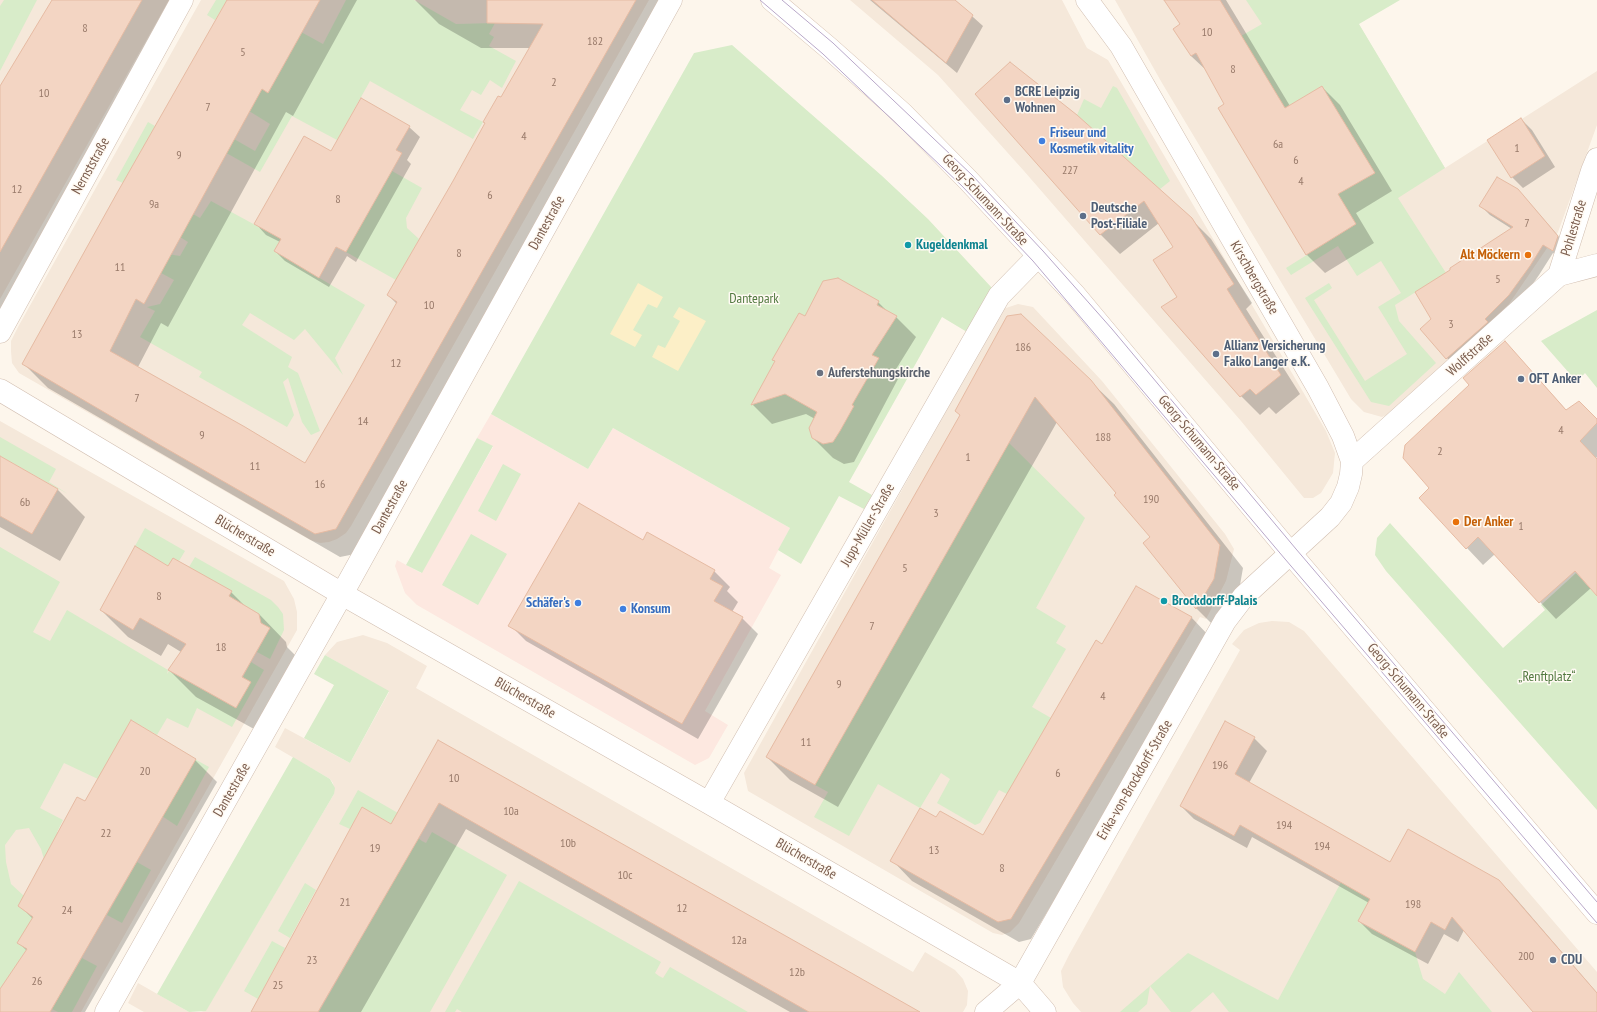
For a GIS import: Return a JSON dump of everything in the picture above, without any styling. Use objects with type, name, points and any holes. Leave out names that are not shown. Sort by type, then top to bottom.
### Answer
[{"type":"street","name":"Nernststraße","points":[[0,332],[182,0]]},
{"type":"street","name":"Dantestraße","points":[[106,1012],[342,594],[671,0]]},
{"type":"street","name":"Georg-Schumann-Straße","points":[[772,0],[902,113],[968,180],[1038,256],[1108,334],[1291,554],[1597,914]]},
{"type":"street","name":"Kirschbergstraße","points":[[1087,0],[1121,46],[1318,388],[1343,436],[1352,461],[1348,487],[1341,502],[1330,517],[1291,554]]},
{"type":"street","name":"Pohlestraße","points":[[1559,275],[1597,159]]},
{"type":"street","name":"Jupp-Müller-Straße","points":[[709,803],[999,296],[1038,256]]},
{"type":"street","name":"Wolffstraße","points":[[1352,461],[1559,275],[1597,265]]},
{"type":"street","name":"Blücherstraße","points":[[0,390],[342,594],[709,803],[1020,983],[1045,1012]]},
{"type":"street","name":"Erika-von-Brockdorff-Straße","points":[[986,1012],[1020,983],[1225,621],[1244,596],[1291,554]]},
{"type":"shaded area","points":[[0,0],[169,0],[0,299]]},
{"type":"shaded area","points":[[201,0],[649,0],[351,526],[346,533],[329,542],[320,543],[310,540],[19,373],[12,363],[11,341],[18,327]]},
{"type":"shaded area","points":[[850,0],[1062,0],[1087,48],[1108,60],[1326,431],[1335,453],[1333,473],[1321,493],[1313,498],[1304,498],[1241,421],[1024,171],[938,75]]},
{"type":"shaded area","points":[[1115,0],[1397,0],[1358,23],[1445,168],[1597,71],[1597,125],[1558,232],[1509,304],[1399,409],[1382,417],[1364,412],[1351,399],[1162,83]]},
{"type":"shaded area","points":[[1018,304],[1033,307],[1102,381],[1225,534],[1234,549],[1226,581],[1206,619],[1200,617],[1019,923],[1010,932],[1002,935],[993,933],[748,791],[744,773],[1003,309]]},
{"type":"shaded area","points":[[491,414],[588,469],[613,428],[790,528],[769,568],[781,575],[705,711],[728,725],[709,758],[695,765],[417,605],[405,593],[395,566],[397,560],[421,573],[493,447],[477,438]]},
{"type":"shaded area","points":[[0,421],[284,581],[294,599],[297,612],[297,630],[81,1012],[0,1012]]},
{"type":"shaded area","points":[[1272,621],[1289,622],[1304,631],[1597,972],[1597,1012],[1081,1012],[1073,1003],[1063,987],[1061,971],[1069,955],[1240,650],[1232,644],[1244,630],[1259,623]]},
{"type":"shaded area","points":[[363,635],[387,643],[427,666],[416,688],[913,972],[925,952],[955,970],[963,979],[968,991],[967,1005],[963,1012],[201,1012],[206,1010],[334,794],[333,783],[330,779],[275,747],[285,728],[350,763],[389,692],[325,655],[337,642]]},
{"type":"shaded area","points":[[138,983],[189,1012],[144,1012],[128,1003]]},
{"type":"green space","points":[[4,0],[37,0],[0,71],[0,6]]},
{"type":"green space","points":[[216,0],[227,0],[215,20],[207,15]]},
{"type":"green space","points":[[346,0],[414,0],[456,24],[495,23],[489,34],[494,37],[489,46],[516,61],[502,88],[490,80],[481,95],[472,90],[460,110],[483,122],[473,139],[370,81],[337,140],[292,116],[260,172],[221,150],[234,139],[255,151],[270,124],[249,111],[258,86],[269,92],[294,46],[292,27],[323,44]]},
{"type":"green space","points":[[1246,0],[1400,0],[1359,24],[1445,168],[1398,198],[1446,273],[1395,305],[1399,321],[1436,363],[1389,406],[1371,402],[1305,298],[1329,283],[1332,288],[1314,300],[1365,381],[1407,354],[1378,307],[1401,293],[1381,261],[1357,276],[1338,246],[1291,275],[1286,268],[1356,224],[1338,194],[1375,173],[1322,86],[1285,108],[1241,36],[1262,24]]},
{"type":"green space","name":"Dantepark","points":[[732,45],[881,175],[928,219],[992,288],[967,332],[942,317],[849,482],[872,495],[864,509],[839,496],[801,564],[778,550],[790,528],[613,428],[588,469],[491,414],[694,53]]},
{"type":"green space","points":[[1113,86],[1117,88],[1170,181],[1160,189],[1077,115],[1084,99],[1101,108]]},
{"type":"green space","points":[[148,122],[155,126],[123,183],[116,180]]},
{"type":"green space","points":[[392,171],[422,188],[406,218],[407,228],[419,239],[396,280],[346,252]]},
{"type":"green space","points":[[211,201],[281,239],[274,251],[365,305],[335,358],[343,375],[305,329],[294,340],[250,313],[242,325],[292,357],[288,367],[298,373],[320,431],[311,435],[302,422],[288,378],[283,382],[294,415],[287,427],[199,377],[202,372],[140,337],[155,311],[147,307],[160,304],[174,280],[161,273],[162,253],[180,256],[188,242],[180,237],[193,214],[200,218]]},
{"type":"green space","points":[[1597,310],[1597,388],[1585,373],[1577,382],[1541,341]]},
{"type":"green space","points":[[0,437],[56,469],[49,482],[68,494],[0,456]]},
{"type":"green space","points":[[477,438],[493,446],[422,573],[406,565]]},
{"type":"green space","points":[[1009,443],[1085,518],[1036,608],[1066,626],[1056,643],[1066,649],[1032,707],[1051,718],[1007,794],[999,790],[980,823],[975,825],[937,803],[950,779],[941,773],[920,808],[878,784],[849,836],[814,817],[828,792],[815,785]]},
{"type":"green space","points":[[503,464],[521,474],[496,521],[478,511]]},
{"type":"green space","name":"„Renftplatz“","points":[[1390,523],[1503,648],[1545,610],[1541,605],[1576,573],[1597,596],[1597,810],[1386,571],[1375,555],[1377,538]]},
{"type":"green space","points":[[145,528],[185,551],[179,561],[173,558],[168,566],[135,546]]},
{"type":"green space","points":[[471,534],[507,554],[478,605],[442,585]]},
{"type":"green space","points":[[0,547],[60,582],[33,632],[50,641],[67,610],[168,670],[167,674],[169,671],[236,708],[250,682],[243,677],[251,662],[264,670],[232,727],[197,708],[188,728],[167,718],[157,735],[131,720],[98,779],[64,763],[40,808],[63,820],[57,832],[64,836],[47,869],[41,849],[29,828],[16,830],[5,845],[6,862],[11,884],[24,896],[18,906],[33,917],[27,949],[0,989]]},
{"type":"green space","points":[[195,557],[271,600],[278,607],[283,614],[284,630],[270,659],[257,652],[270,628],[261,623],[259,614],[251,609],[242,609],[227,600],[231,591],[189,567]]},
{"type":"green space","points":[[325,655],[389,691],[350,763],[304,738],[334,685],[314,674]]},
{"type":"green space","points":[[191,757],[209,767],[177,826],[162,816]]},
{"type":"green space","points":[[293,757],[330,779],[335,788],[334,794],[206,1011],[189,1012],[157,994]]},
{"type":"green space","points":[[358,790],[424,828],[418,838],[422,841],[426,843],[432,832],[507,875],[430,1012],[319,1012],[418,839],[362,807],[350,829],[339,824]]},
{"type":"green space","points":[[137,862],[151,870],[122,923],[107,915]]},
{"type":"green space","points":[[1346,873],[1376,889],[1358,922],[1415,952],[1423,979],[1445,994],[1459,972],[1492,1012],[1229,1012],[1213,992],[1190,1012],[1171,1012],[1150,986],[1147,1004],[1138,1012],[1120,1012],[1188,953],[1278,1000]]},
{"type":"green space","points":[[519,881],[661,962],[655,973],[659,976],[663,978],[670,967],[748,1012],[462,1012],[457,1009],[455,1012],[445,1012]]},
{"type":"green space","points":[[305,883],[316,890],[290,938],[278,931]]},
{"type":"green space","points":[[272,941],[285,948],[258,999],[244,991]]},
{"type":"green space","points":[[82,958],[97,966],[72,1012],[58,1012],[52,1009]]},
{"type":"sand","points":[[638,283],[663,297],[657,308],[648,304],[633,330],[642,335],[635,347],[610,334]]},
{"type":"sand","points":[[679,307],[706,321],[678,371],[652,357],[658,345],[665,348],[680,321],[673,317]]},
{"type":"building","points":[[52,0],[142,0],[0,252],[0,86]]},
{"type":"building","points":[[227,0],[320,0],[268,93],[262,89],[144,304],[136,299],[110,351],[245,427],[305,463],[397,302],[387,295],[453,181],[485,123],[483,122],[498,96],[501,97],[543,24],[487,23],[487,0],[636,0],[336,529],[315,534],[22,364]]},
{"type":"building","points":[[872,0],[955,0],[973,15],[946,63]]},
{"type":"building","points":[[1164,0],[1220,0],[1285,108],[1322,86],[1375,173],[1338,194],[1356,224],[1306,255],[1218,108],[1224,104],[1196,53],[1191,56],[1173,29],[1180,24]]},
{"type":"building","points":[[1010,62],[1077,115],[1192,218],[1234,284],[1227,289],[1281,375],[1256,395],[1250,389],[1240,397],[1161,307],[1177,297],[1153,260],[1173,247],[1144,201],[1100,235],[975,94]]},
{"type":"building","points":[[361,98],[410,126],[396,150],[402,153],[346,252],[336,247],[319,278],[274,251],[281,239],[254,224],[304,136],[331,151]]},
{"type":"building","points":[[1521,118],[1545,156],[1511,178],[1487,140]]},
{"type":"building","points":[[1497,177],[1518,189],[1558,236],[1553,251],[1543,245],[1509,295],[1485,319],[1488,322],[1446,359],[1420,329],[1431,319],[1415,292],[1513,227],[1479,206]]},
{"type":"building","name":"Auferstehungskirche","points":[[838,278],[879,301],[877,305],[897,316],[872,355],[879,358],[852,405],[854,406],[840,431],[833,442],[823,444],[812,438],[809,428],[817,412],[785,394],[751,405],[775,361],[772,360],[799,313],[805,316],[823,281]]},
{"type":"building","points":[[1021,314],[1091,380],[1220,545],[1214,579],[1196,609],[1143,543],[1150,537],[1114,495],[1116,493],[1035,397],[815,785],[766,757],[960,415],[955,411],[1007,316]]},
{"type":"building","points":[[1505,341],[1566,410],[1579,401],[1597,419],[1597,423],[1580,441],[1597,459],[1597,596],[1575,571],[1539,603],[1478,537],[1466,549],[1419,498],[1429,488],[1403,458],[1405,445],[1469,385],[1463,378]]},
{"type":"building","points":[[0,456],[58,489],[32,534],[0,516]]},
{"type":"building","name":"Konsum","points":[[579,503],[643,540],[647,532],[715,570],[710,579],[723,586],[714,601],[743,617],[682,724],[508,626]]},
{"type":"building","points":[[135,546],[168,566],[173,558],[232,591],[229,596],[259,614],[261,623],[270,628],[242,677],[251,682],[236,708],[168,670],[186,644],[140,618],[133,630],[100,610]]},
{"type":"building","points":[[1136,586],[1192,617],[1011,919],[998,922],[890,861],[920,808],[936,817],[940,811],[983,835],[1096,640],[1102,644]]},
{"type":"building","points":[[131,720],[196,759],[50,1012],[0,1012],[0,989],[27,949],[17,943],[33,917],[18,906],[77,797],[85,801]]},
{"type":"building","points":[[1225,721],[1255,737],[1235,774],[1390,862],[1408,829],[1499,880],[1597,993],[1597,1012],[1533,1012],[1452,917],[1445,930],[1431,922],[1415,952],[1358,921],[1370,899],[1240,825],[1234,836],[1180,806]]},
{"type":"building","points":[[438,740],[920,1012],[809,1012],[439,803],[318,1012],[251,1012],[362,807],[391,824]]},
{"type":"tram line","points":[[760,0],[823,54],[962,186],[1033,261],[1285,559],[1597,923]]},
{"type":"tram line","points":[[782,0],[833,43],[972,175],[1043,251],[1112,329],[1296,549],[1597,902]]},
{"type":"place","name":"BCRE Leipzig Wohnen","points":[[1007,100]]},
{"type":"place","name":"Friseur und Kosmetik vitality","points":[[1042,141]]},
{"type":"place","name":"Deutsche Post-Filiale","points":[[1083,216]]},
{"type":"place","name":"Kugeldenkmal","points":[[908,245]]},
{"type":"place","name":"Alt Möckern","points":[[1528,255]]},
{"type":"place","name":"Allianz Versicherung Falko Langer e.K.","points":[[1216,354]]},
{"type":"place","name":"Auferstehungskirche","points":[[820,373]]},
{"type":"place","name":"OFT Anker","points":[[1521,379]]},
{"type":"place","name":"Der Anker","points":[[1456,522]]},
{"type":"place","name":"Brockdorff-Palais","points":[[1164,601]]},
{"type":"place","name":"Schäfer's","points":[[578,603]]},
{"type":"place","name":"Konsum","points":[[623,609]]},
{"type":"place","name":"CDU","points":[[1553,960]]}]
